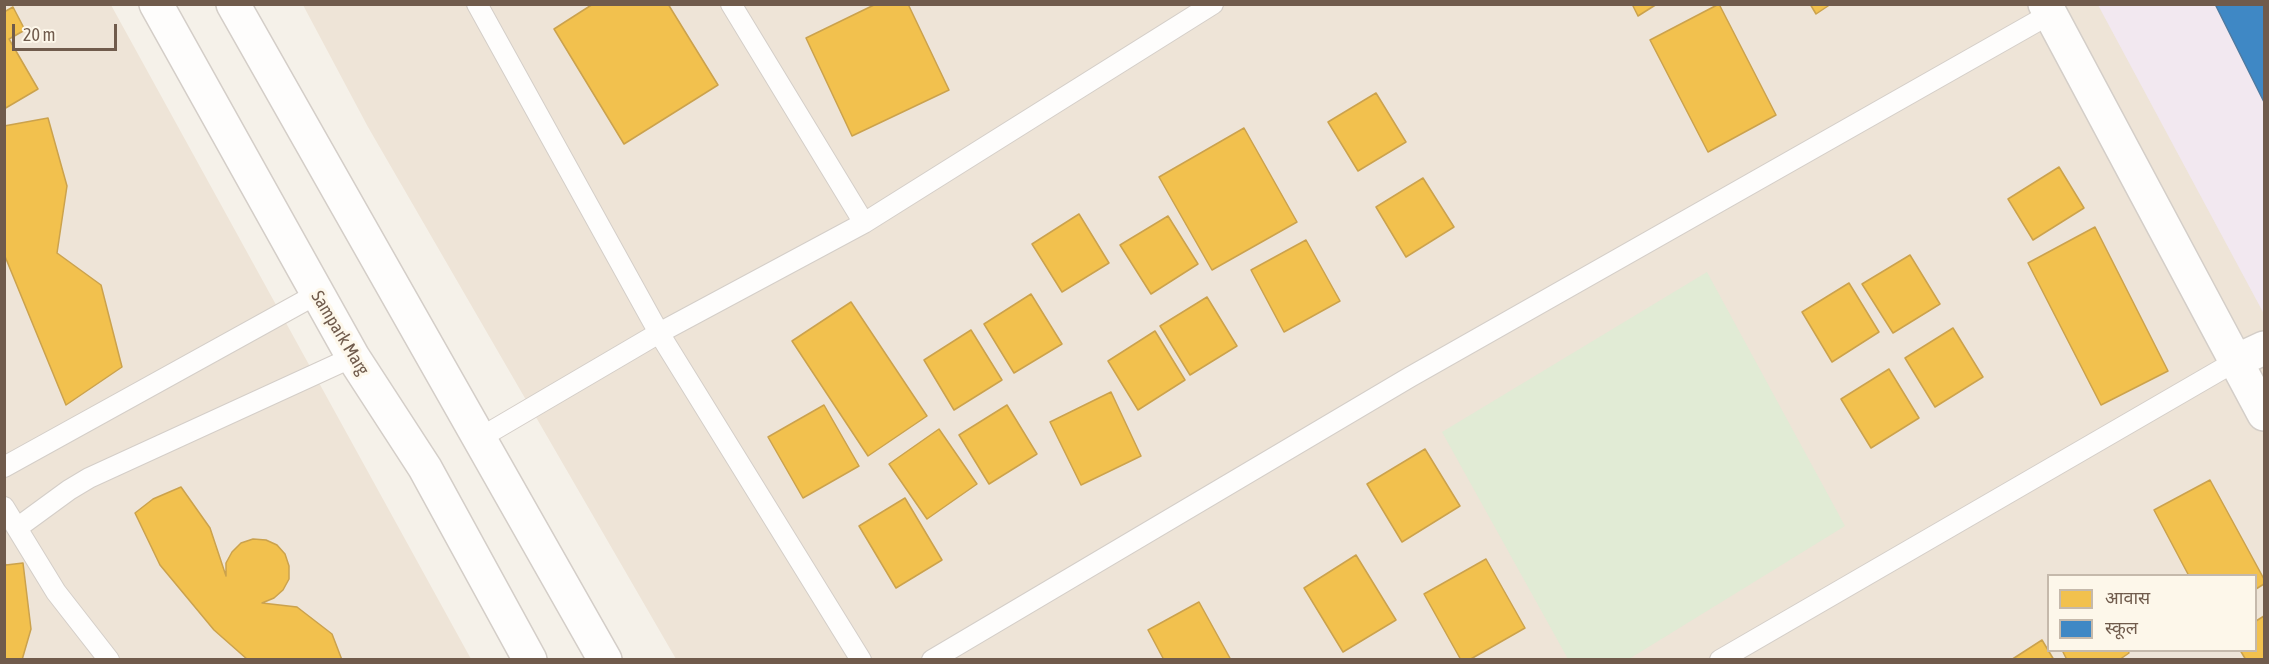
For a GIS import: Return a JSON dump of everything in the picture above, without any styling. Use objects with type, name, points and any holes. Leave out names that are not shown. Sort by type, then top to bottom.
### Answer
[{"type":"street","name":"Sampark Marg","points":[[156,4],[353,357],[425,468],[530,660]]},
{"type":"street","points":[[233,4],[605,660]]},
{"type":"street","points":[[2048,9],[2250,355],[2265,414]]},
{"type":"lane","points":[[477,4],[659,333],[861,660]]},
{"type":"lane","points":[[731,4],[864,223]]},
{"type":"lane","points":[[480,438],[659,333],[864,223],[1213,4]]},
{"type":"lane","points":[[932,660],[1410,377],[2048,9]]},
{"type":"lane","points":[[4,467],[317,294]]},
{"type":"lane","points":[[1720,660],[2250,355]]},
{"type":"lane","points":[[17,528],[89,478],[353,357]]},
{"type":"lane","points":[[4,507],[57,592],[109,660]]},
{"type":"shaded area","points":[[4,5],[111,5],[471,659],[5,659]]},
{"type":"shaded area","points":[[303,5],[2264,5],[2264,659],[676,659],[368,127]]},
{"type":"shaded area","points":[[2098,5],[2264,5],[2264,314]]},
{"type":"green space","points":[[1707,272],[1845,526],[1629,659],[1568,659],[1442,432]]},
{"type":"building: आवास","points":[[593,4],[668,4],[718,85],[624,144],[554,29]]},
{"type":"building: आवास","points":[[876,4],[908,4],[949,90],[852,136],[806,38]]},
{"type":"building: आवास","points":[[1632,4],[1657,4],[1638,16]]},
{"type":"building: आवास","points":[[1719,4],[1776,115],[1708,152],[1650,40]]},
{"type":"building: आवास","points":[[1810,4],[1831,4],[1816,14]]},
{"type":"building: आवास","points":[[13,7],[25,30],[9,39],[38,89],[4,109],[4,12]]},
{"type":"building: आवास","points":[[1376,93],[1406,142],[1358,171],[1328,122]]},
{"type":"building: आवास","points":[[48,118],[67,186],[57,253],[101,285],[122,367],[66,405],[4,254],[4,126]]},
{"type":"building: आवास","points":[[1244,128],[1297,222],[1212,270],[1159,177]]},
{"type":"building: आवास","points":[[2059,167],[2084,208],[2033,240],[2008,199]]},
{"type":"building: आवास","points":[[1423,178],[1454,227],[1406,257],[1376,207]]},
{"type":"building: आवास","points":[[1079,214],[1109,263],[1062,292],[1032,244]]},
{"type":"building: आवास","points":[[1168,216],[1198,264],[1151,294],[1120,245]]},
{"type":"building: आवास","points":[[2095,227],[2168,371],[2101,405],[2028,263]]},
{"type":"building: आवास","points":[[1306,240],[1340,301],[1284,332],[1251,270]]},
{"type":"building: आवास","points":[[1910,255],[1940,304],[1893,333],[1862,284]]},
{"type":"building: आवास","points":[[1849,283],[1879,332],[1832,362],[1802,312]]},
{"type":"building: आवास","points":[[1031,294],[1062,344],[1014,373],[984,324]]},
{"type":"building: आवास","points":[[1207,297],[1237,346],[1190,375],[1160,326]]},
{"type":"building: आवास","points":[[851,302],[927,416],[868,456],[792,341]]},
{"type":"building: आवास","points":[[1953,328],[1983,377],[1935,407],[1905,358]]},
{"type":"building: आवास","points":[[971,330],[1002,380],[954,410],[924,360]]},
{"type":"building: आवास","points":[[1155,331],[1185,380],[1138,410],[1108,361]]},
{"type":"building: आवास","points":[[1889,369],[1919,418],[1871,448],[1841,399]]},
{"type":"building: आवास","points":[[1111,392],[1141,456],[1081,485],[1050,422]]},
{"type":"building: आवास","points":[[824,405],[859,466],[803,498],[768,437]]},
{"type":"building: आवास","points":[[1007,405],[1037,454],[989,484],[959,435]]},
{"type":"building: आवास","points":[[939,429],[977,484],[927,519],[889,464]]},
{"type":"building: आवास","points":[[1425,449],[1460,506],[1402,542],[1367,484]]},
{"type":"building: आवास","points":[[2210,480],[2264,579],[2264,584],[2257,588],[2257,574],[2188,574],[2154,510]]},
{"type":"building: आवास","points":[[181,487],[210,528],[226,576],[226,563],[241,543],[253,539],[266,540],[277,545],[285,554],[289,566],[289,579],[283,590],[274,598],[262,603],[297,607],[332,634],[342,660],[248,660],[214,630],[160,565],[135,513],[153,499]]},
{"type":"building: आवास","points":[[905,498],[942,560],[896,588],[859,526]]},
{"type":"building: आवास","points":[[1356,555],[1396,620],[1343,652],[1304,588]]},
{"type":"building: आवास","points":[[1486,559],[1525,628],[1469,660],[1461,660],[1424,594]]},
{"type":"building: आवास","points":[[4,562],[6,565],[23,563],[31,629],[22,660],[4,660]]},
{"type":"building: आवास","points":[[1199,602],[1231,660],[1164,660],[1148,630]]},
{"type":"building: आवास","points":[[2264,616],[2264,660],[2246,660],[2241,652],[2257,652],[2257,620]]},
{"type":"building: आवास","points":[[2042,640],[2047,652],[2054,660],[2011,660]]},
{"type":"building: आवास","points":[[2063,652],[2129,653],[2119,660],[2067,660]]},
{"type":"building: स्कूल","points":[[2215,4],[2264,4],[2264,102]]}]
